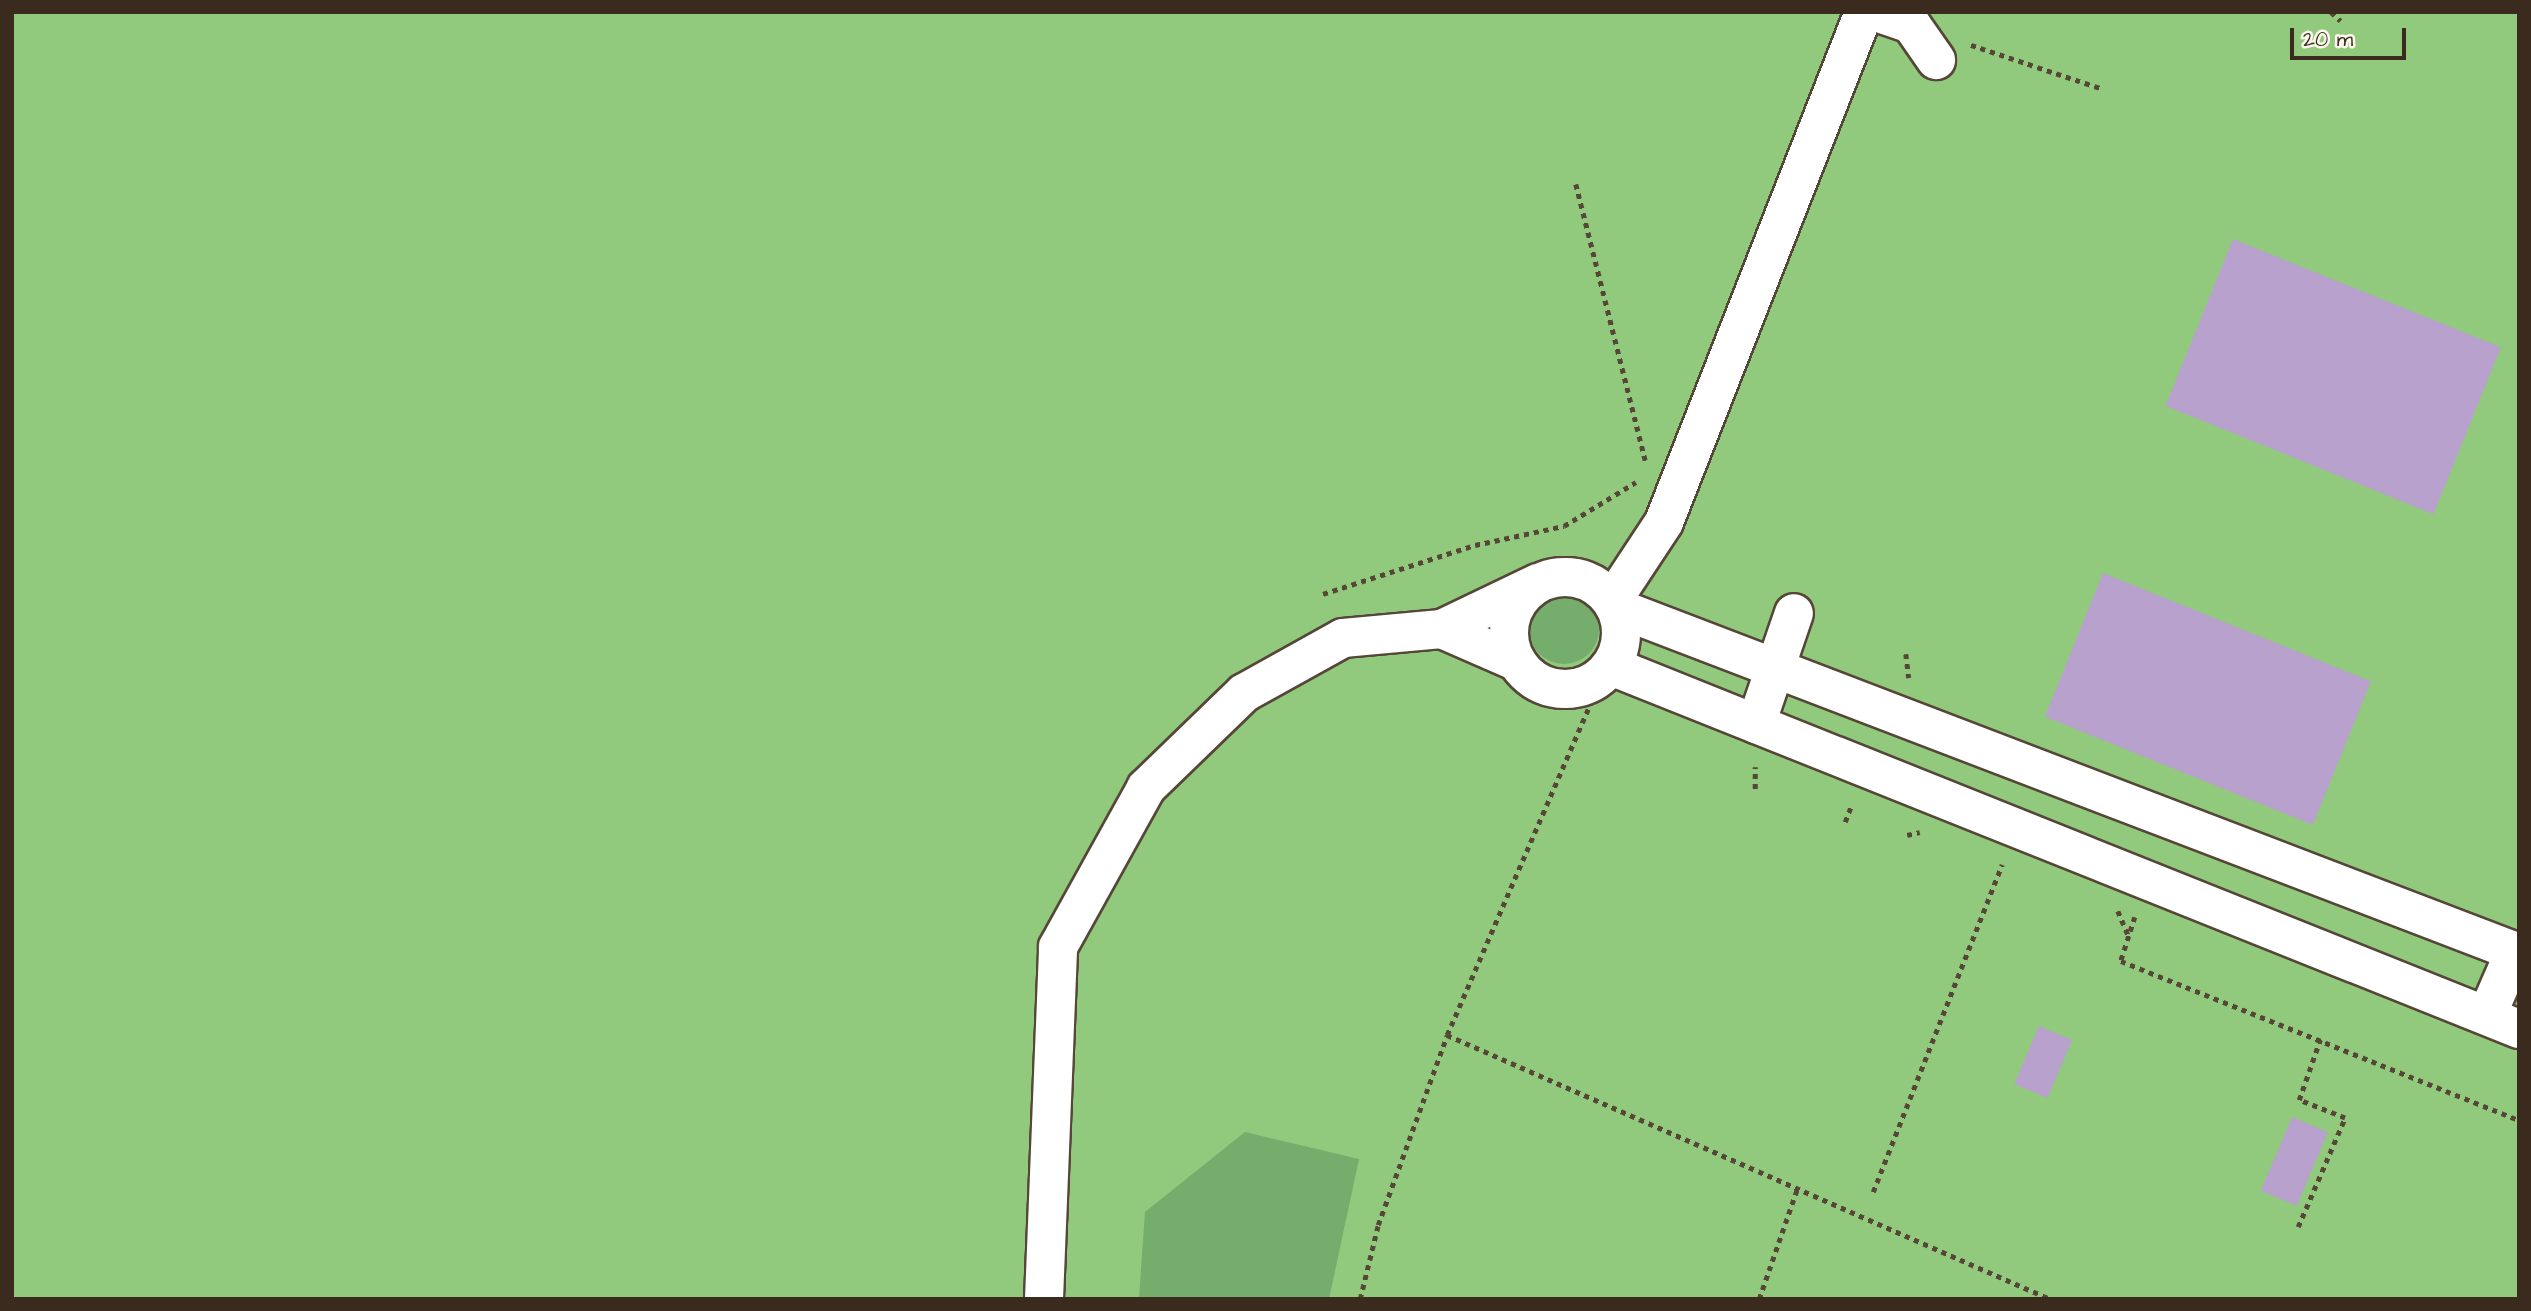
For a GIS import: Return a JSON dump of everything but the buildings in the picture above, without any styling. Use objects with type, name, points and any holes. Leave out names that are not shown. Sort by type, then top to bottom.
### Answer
[{"type":"lane","points":[[1607,670],[1621,637],[1613,604],[1650,549],[1672,502],[1864,12]]},
{"type":"lane","points":[[1894,18],[1936,60]]},
{"type":"lane","points":[[1044,1299],[1058,947],[1146,788],[1244,693],[1343,638],[1442,629],[1538,583],[1578,578],[1613,604],[2517,952],[2503,1022],[1756,724],[1607,670],[1558,688],[1541,684],[1517,662],[1442,629]]},
{"type":"lane","points":[[1517,662],[1509,641],[1511,618],[1538,583]]},
{"type":"lane","points":[[1756,724],[1794,613]]},
{"type":"path","points":[[2331,12],[2341,21]]},
{"type":"path","points":[[1894,18],[2103,89]]},
{"type":"path","points":[[1323,594],[1475,545],[1564,526],[1649,474],[1576,184]]},
{"type":"path","points":[[1360,1299],[1378,1225],[1447,1035],[1607,670]]},
{"type":"path","points":[[1873,1192],[2017,827]]},
{"type":"path","points":[[2147,880],[2121,961],[2519,1120]]},
{"type":"path","points":[[1447,1035],[2050,1299]]},
{"type":"path","points":[[2298,1227],[2345,1118],[2299,1100],[2320,1040]]},
{"type":"path","points":[[1759,1299],[1797,1189]]},
{"type":"green space","points":[[12,12],[2519,12],[2519,1299],[12,1299]]},
{"type":"green space","points":[[1564,594],[1589,604],[1599,629],[1589,654],[1564,664],[1539,654],[1529,629],[1539,604]]},
{"type":"green space","points":[[1245,1132],[1359,1159],[1329,1299],[1139,1299],[1145,1212]]}]
